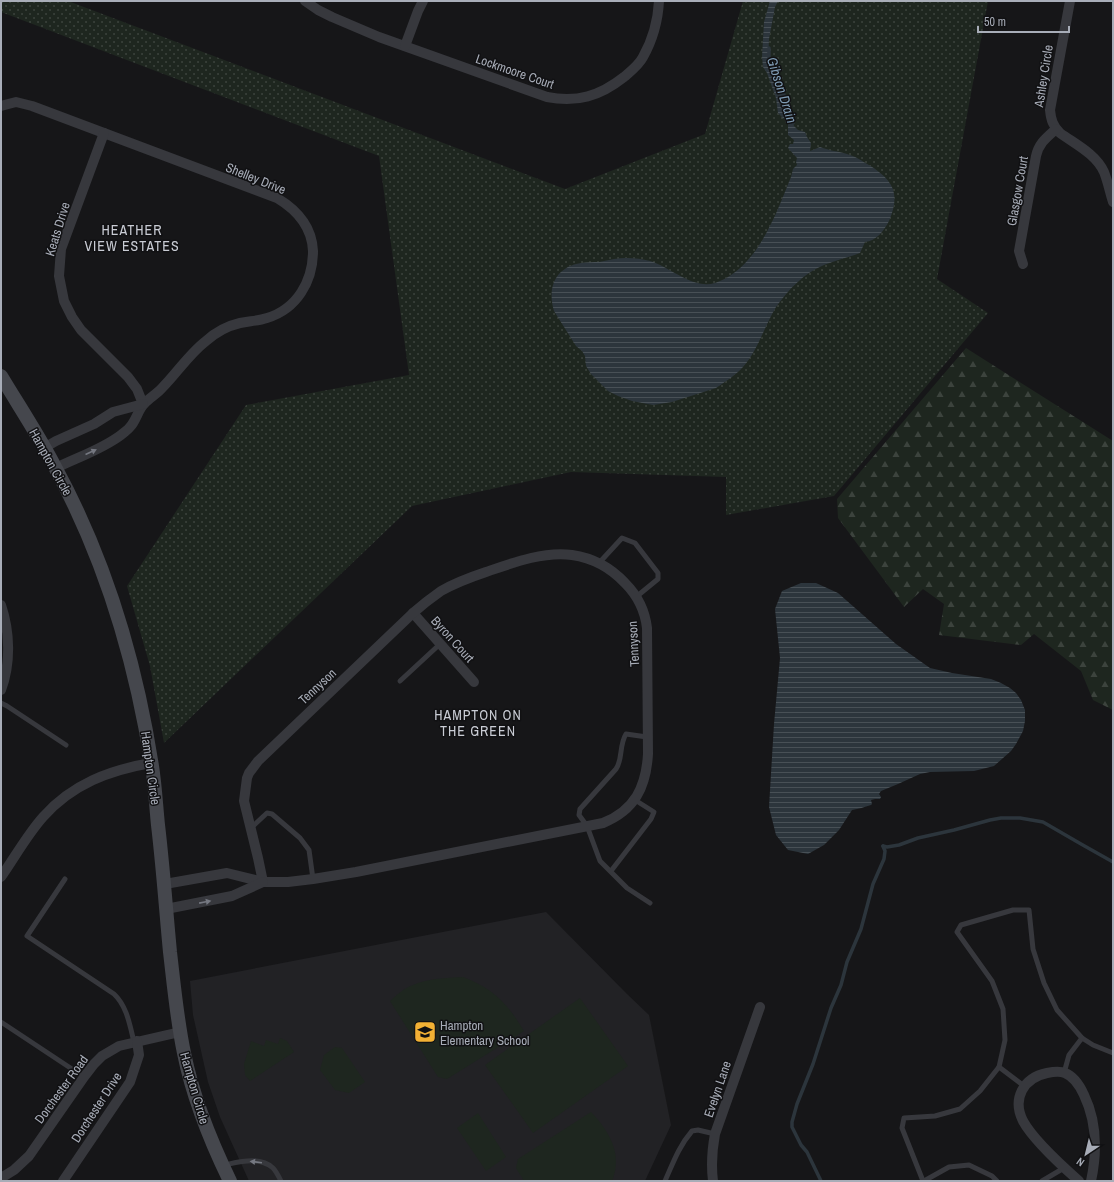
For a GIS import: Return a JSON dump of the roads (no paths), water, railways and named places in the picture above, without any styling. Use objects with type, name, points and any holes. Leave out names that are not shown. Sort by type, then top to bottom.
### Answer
[{"type":"street","name":"Lockmoore Court","points":[[305,1],[332,17],[379,37],[547,97],[564,100],[586,97],[606,90],[622,79],[639,64],[646,51],[655,26],[659,1]]},
{"type":"street","points":[[405,46],[423,1]]},
{"type":"street","name":"Ashley Circle","points":[[1056,129],[1051,119],[1050,110],[1070,1]]},
{"type":"street","name":"Shelley Drive","points":[[1,106],[16,102],[32,106],[277,198],[297,212],[306,224],[312,243],[313,257],[310,276],[306,286],[293,303],[280,313],[268,318],[241,323],[220,330],[204,342],[161,389],[143,404],[131,427],[103,447],[56,468]]},
{"type":"street","points":[[1056,129],[1090,154],[1098,162],[1104,172],[1113,202]]},
{"type":"street","name":"Glasgow Court","points":[[1023,264],[1019,252],[1036,156],[1038,148],[1042,142],[1056,129]]},
{"type":"street","name":"Keats Drive","points":[[104,133],[61,249],[59,276],[64,301],[72,317],[82,330],[128,377],[137,389],[143,404]]},
{"type":"street","name":"Hampton Circle","points":[[1,376],[56,468],[83,525],[102,571],[126,644],[139,697],[151,763],[176,1006],[185,1060],[204,1124],[230,1181]]},
{"type":"street","name":"Shelley Drive","points":[[44,448],[94,424],[113,412],[143,404]]},
{"type":"street","name":"Tennyson","points":[[164,884],[226,873],[263,882],[288,882],[313,879],[356,872],[603,823],[611,820],[628,808],[635,800],[642,787],[647,768],[648,628],[644,612],[629,586],[611,570],[599,563],[584,557],[554,555],[519,560],[456,584],[429,599],[252,768],[247,778],[244,801],[263,882]]},
{"type":"street","points":[[1,605],[7,629],[5,651],[6,670],[1,690]]},
{"type":"street","name":"Byron Court","points":[[412,614],[474,682]]},
{"type":"street","points":[[1,877],[30,833],[58,802],[78,787],[113,771],[151,763]]},
{"type":"street","name":"Tennyson","points":[[166,909],[232,896],[263,882]]},
{"type":"street","name":"Evelyn Lane","points":[[713,1181],[711,1166],[715,1134],[760,1007]]},
{"type":"street","name":"Dorchester Road","points":[[1,1178],[14,1170],[29,1156],[84,1077],[102,1056],[119,1046],[180,1032]]},
{"type":"street","name":"Dorchester Drive","points":[[63,1181],[130,1082],[139,1055],[136,1042]]},
{"type":"street","points":[[1079,1181],[1064,1168],[1034,1136],[1023,1120],[1019,1105],[1020,1094],[1024,1086],[1031,1079],[1040,1074],[1051,1072],[1064,1073],[1078,1082],[1087,1100],[1093,1120],[1095,1137],[1094,1167],[1091,1181]]},
{"type":"lane","points":[[599,563],[622,538],[635,543],[658,572],[658,579],[636,597]]},
{"type":"lane","points":[[400,681],[440,644]]},
{"type":"lane","points":[[1,703],[66,745]]},
{"type":"lane","points":[[647,737],[626,734],[622,739],[619,764],[616,770],[580,810],[579,815],[587,826],[600,861],[627,888],[650,903]]},
{"type":"lane","points":[[611,871],[651,819],[654,812],[635,800]]},
{"type":"lane","points":[[251,828],[267,813],[272,814],[300,838],[309,850],[313,879]]},
{"type":"lane","points":[[65,878],[27,936],[114,994],[123,1006],[136,1042]]},
{"type":"lane","points":[[997,1181],[992,1176],[969,1165],[949,1167],[923,1181],[902,1128],[904,1118],[935,1116],[960,1108],[980,1091],[999,1067],[1005,1040],[1003,1009],[992,981],[957,932],[961,925],[1013,910],[1029,910],[1033,949],[1044,983],[1057,1010],[1082,1038],[1093,1045],[1113,1053]]},
{"type":"lane","points":[[1,1022],[84,1077]]},
{"type":"lane","points":[[1064,1073],[1069,1055],[1082,1038]]},
{"type":"lane","points":[[999,1067],[1024,1086]]},
{"type":"lane","points":[[665,1181],[678,1151],[692,1131],[698,1130],[715,1134]]},
{"type":"lane","points":[[222,1166],[242,1161],[267,1164],[274,1169],[281,1181]]},
{"type":"lane","points":[[1045,1180],[1064,1168]]},
{"type":"waterway","name":"Gibson Drain","points":[[769,48],[769,58],[774,74],[783,92],[793,123]]},
{"type":"waterway","points":[[883,846],[887,847],[899,845],[918,838],[990,820],[1001,818],[1020,818],[1043,822],[1113,862]]},
{"type":"waterway","points":[[821,1181],[807,1152],[801,1145],[792,1127],[792,1122],[831,1008],[841,985],[847,962],[861,929],[873,884],[884,859],[885,851],[883,846]]},
{"type":"place","name":"Hampton Elementary School","points":[[425,1032]]},
{"type":"district","name":"HEATHER VIEW ESTATES","points":[[132,238]]},
{"type":"district","name":"HAMPTON ON THE GREEN","points":[[478,724]]}]
